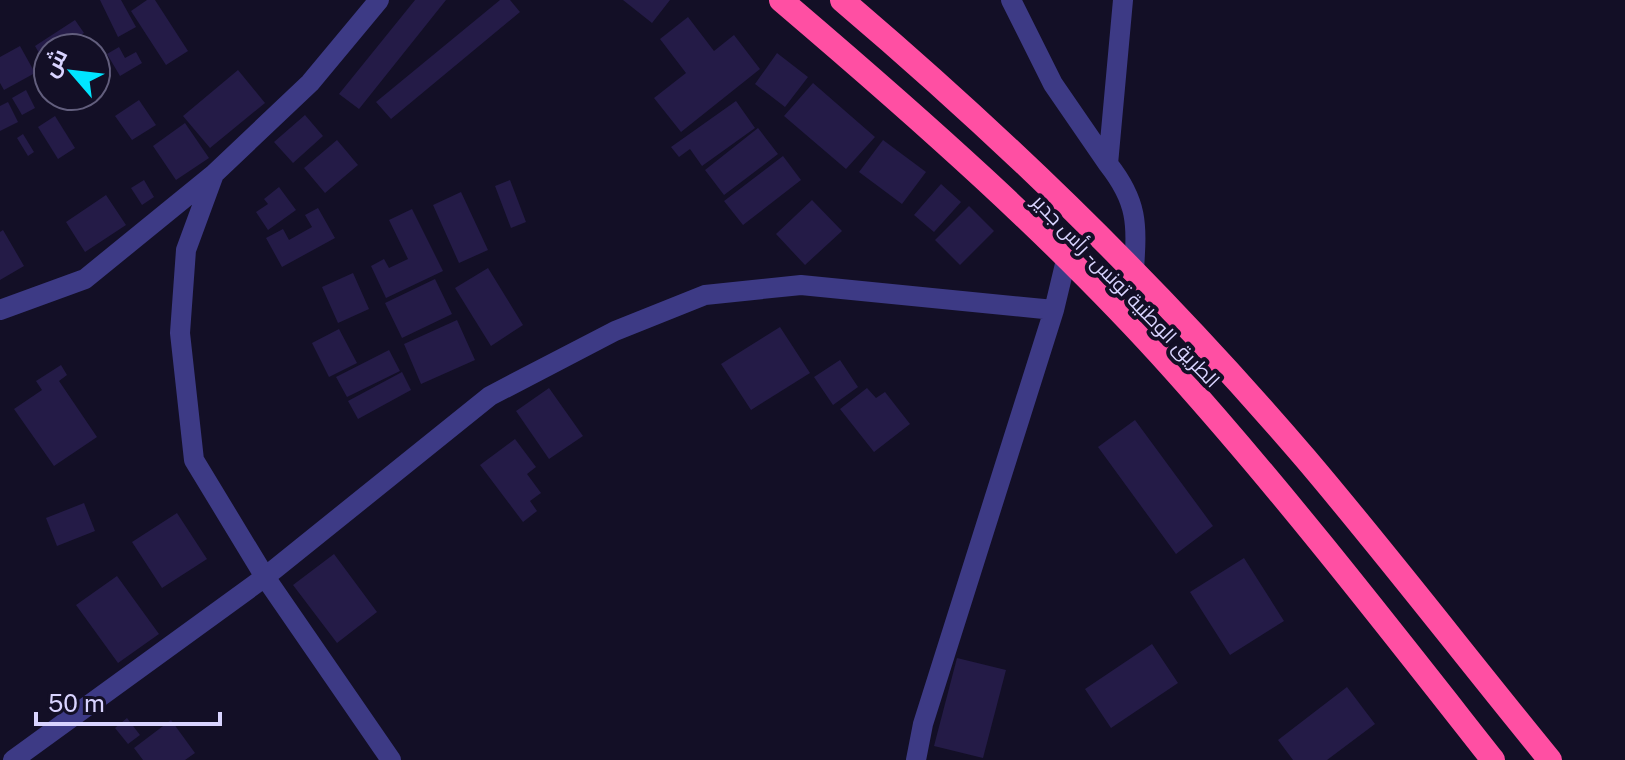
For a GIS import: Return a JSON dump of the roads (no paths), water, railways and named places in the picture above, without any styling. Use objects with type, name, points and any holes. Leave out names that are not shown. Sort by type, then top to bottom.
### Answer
[{"type":"highway","name":"الطريق الوطنية تونس - رأس جدير","points":[[781,0],[924,125],[1066,260],[1173,368],[1262,472],[1493,760]]},
{"type":"highway","name":"الطريق الوطنية تونس - رأس جدير","points":[[842,0],[983,125],[1134,270],[1304,457],[1550,760]]},
{"type":"street","points":[[0,310],[85,279],[214,174],[310,83],[379,0]]},
{"type":"street","points":[[1011,0],[1053,84],[1125,185],[1137,219],[1134,270]]},
{"type":"street","points":[[1108,164],[1123,0]]},
{"type":"street","points":[[214,174],[186,250],[180,333],[194,460],[265,577],[391,760]]},
{"type":"street","points":[[916,760],[923,724],[1054,310],[1066,260]]},
{"type":"street","points":[[13,760],[265,577],[490,396],[615,331],[705,295],[801,285],[1054,310]]}]
